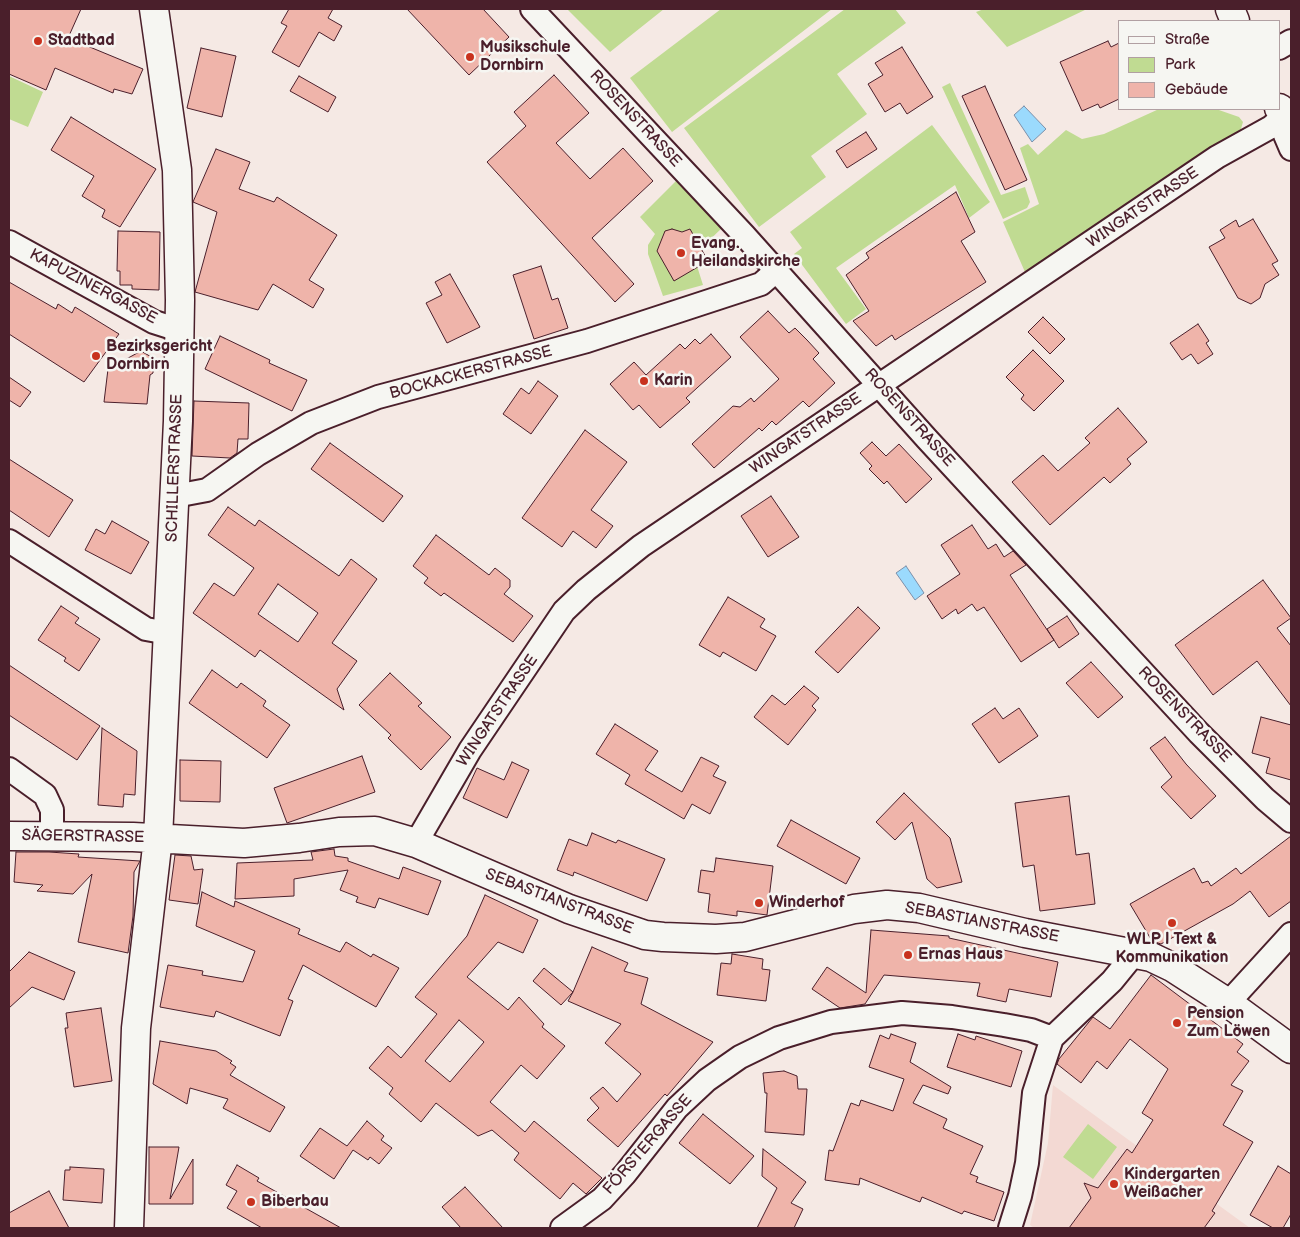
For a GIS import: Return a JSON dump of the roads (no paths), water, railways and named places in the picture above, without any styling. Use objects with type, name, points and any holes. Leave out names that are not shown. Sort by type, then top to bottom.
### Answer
[{"type":"street","name":"SCHILLERSTRASSE","points":[[129,1228],[136,1028],[158,838],[175,496],[180,300],[177,170],[154,9]]},
{"type":"street","name":"ROSENSTRASSE","points":[[532,9],[776,271],[1192,726],[1265,800],[1291,822]]},
{"type":"street","points":[[1280,47],[1291,41]]},
{"type":"street","points":[[1285,113],[1285,135],[1291,149]]},
{"type":"street","name":"WINGATSTRASSE","points":[[416,843],[470,750],[564,611],[586,590],[641,546],[1217,157],[1271,127],[1285,113]]},
{"type":"street","name":"KAPUZINERGASSE","points":[[9,242],[154,322],[179,330]]},
{"type":"street","name":"BOCKACKERSTRASSE","points":[[175,496],[207,490],[258,454],[308,425],[378,397],[587,342],[761,284],[776,271]]},
{"type":"street","points":[[9,541],[146,628],[168,633]]},
{"type":"street","points":[[9,769],[44,795],[52,810],[52,836]]},
{"type":"street","name":"SEBASTIANSTRASSE","points":[[158,838],[244,844],[339,832],[375,831],[416,843],[569,909],[645,935],[687,939],[745,937],[854,909],[888,905],[925,909],[1151,958],[1172,967],[1228,1003],[1291,1049]]},
{"type":"street","name":"SÄGERSTRASSE","points":[[9,836],[158,838]]},
{"type":"street","points":[[1228,1003],[1291,934]]},
{"type":"street","points":[[1010,1228],[1020,1196],[1027,1162],[1034,1093],[1052,1038],[1112,981],[1134,954]]},
{"type":"street","name":"FÖRSTERGASSE","points":[[562,1228],[602,1199],[625,1174],[678,1108],[707,1080],[740,1057],[779,1038],[831,1022],[902,1013],[952,1017],[995,1024],[1031,1030],[1052,1038]]},
{"type":"water","points":[[1024,106],[1046,129],[1032,142],[1014,115]]},
{"type":"water","points":[[906,566],[924,593],[915,600],[896,573]]},
{"type":"place","name":"Stadtbad","points":[[38,41]]},
{"type":"place","name":"Musikschule Dornbirn","points":[[470,57]]},
{"type":"place","name":"Evang. Heilandskirche","points":[[681,253]]},
{"type":"place","name":"Bezirksgericht Dornbirn","points":[[96,356]]},
{"type":"place","name":"Karin","points":[[644,381]]},
{"type":"place","name":"Winderhof","points":[[759,903]]},
{"type":"place","name":"WLP | Text & Kommunikation","points":[[1172,923]]},
{"type":"place","name":"Ernas Haus","points":[[908,955]]},
{"type":"place","name":"Pension Zum Löwen","points":[[1177,1023]]},
{"type":"place","name":"Kindergarten Weißacher","points":[[1114,1184]]},
{"type":"place","name":"Biberbau","points":[[251,1202]]}]
